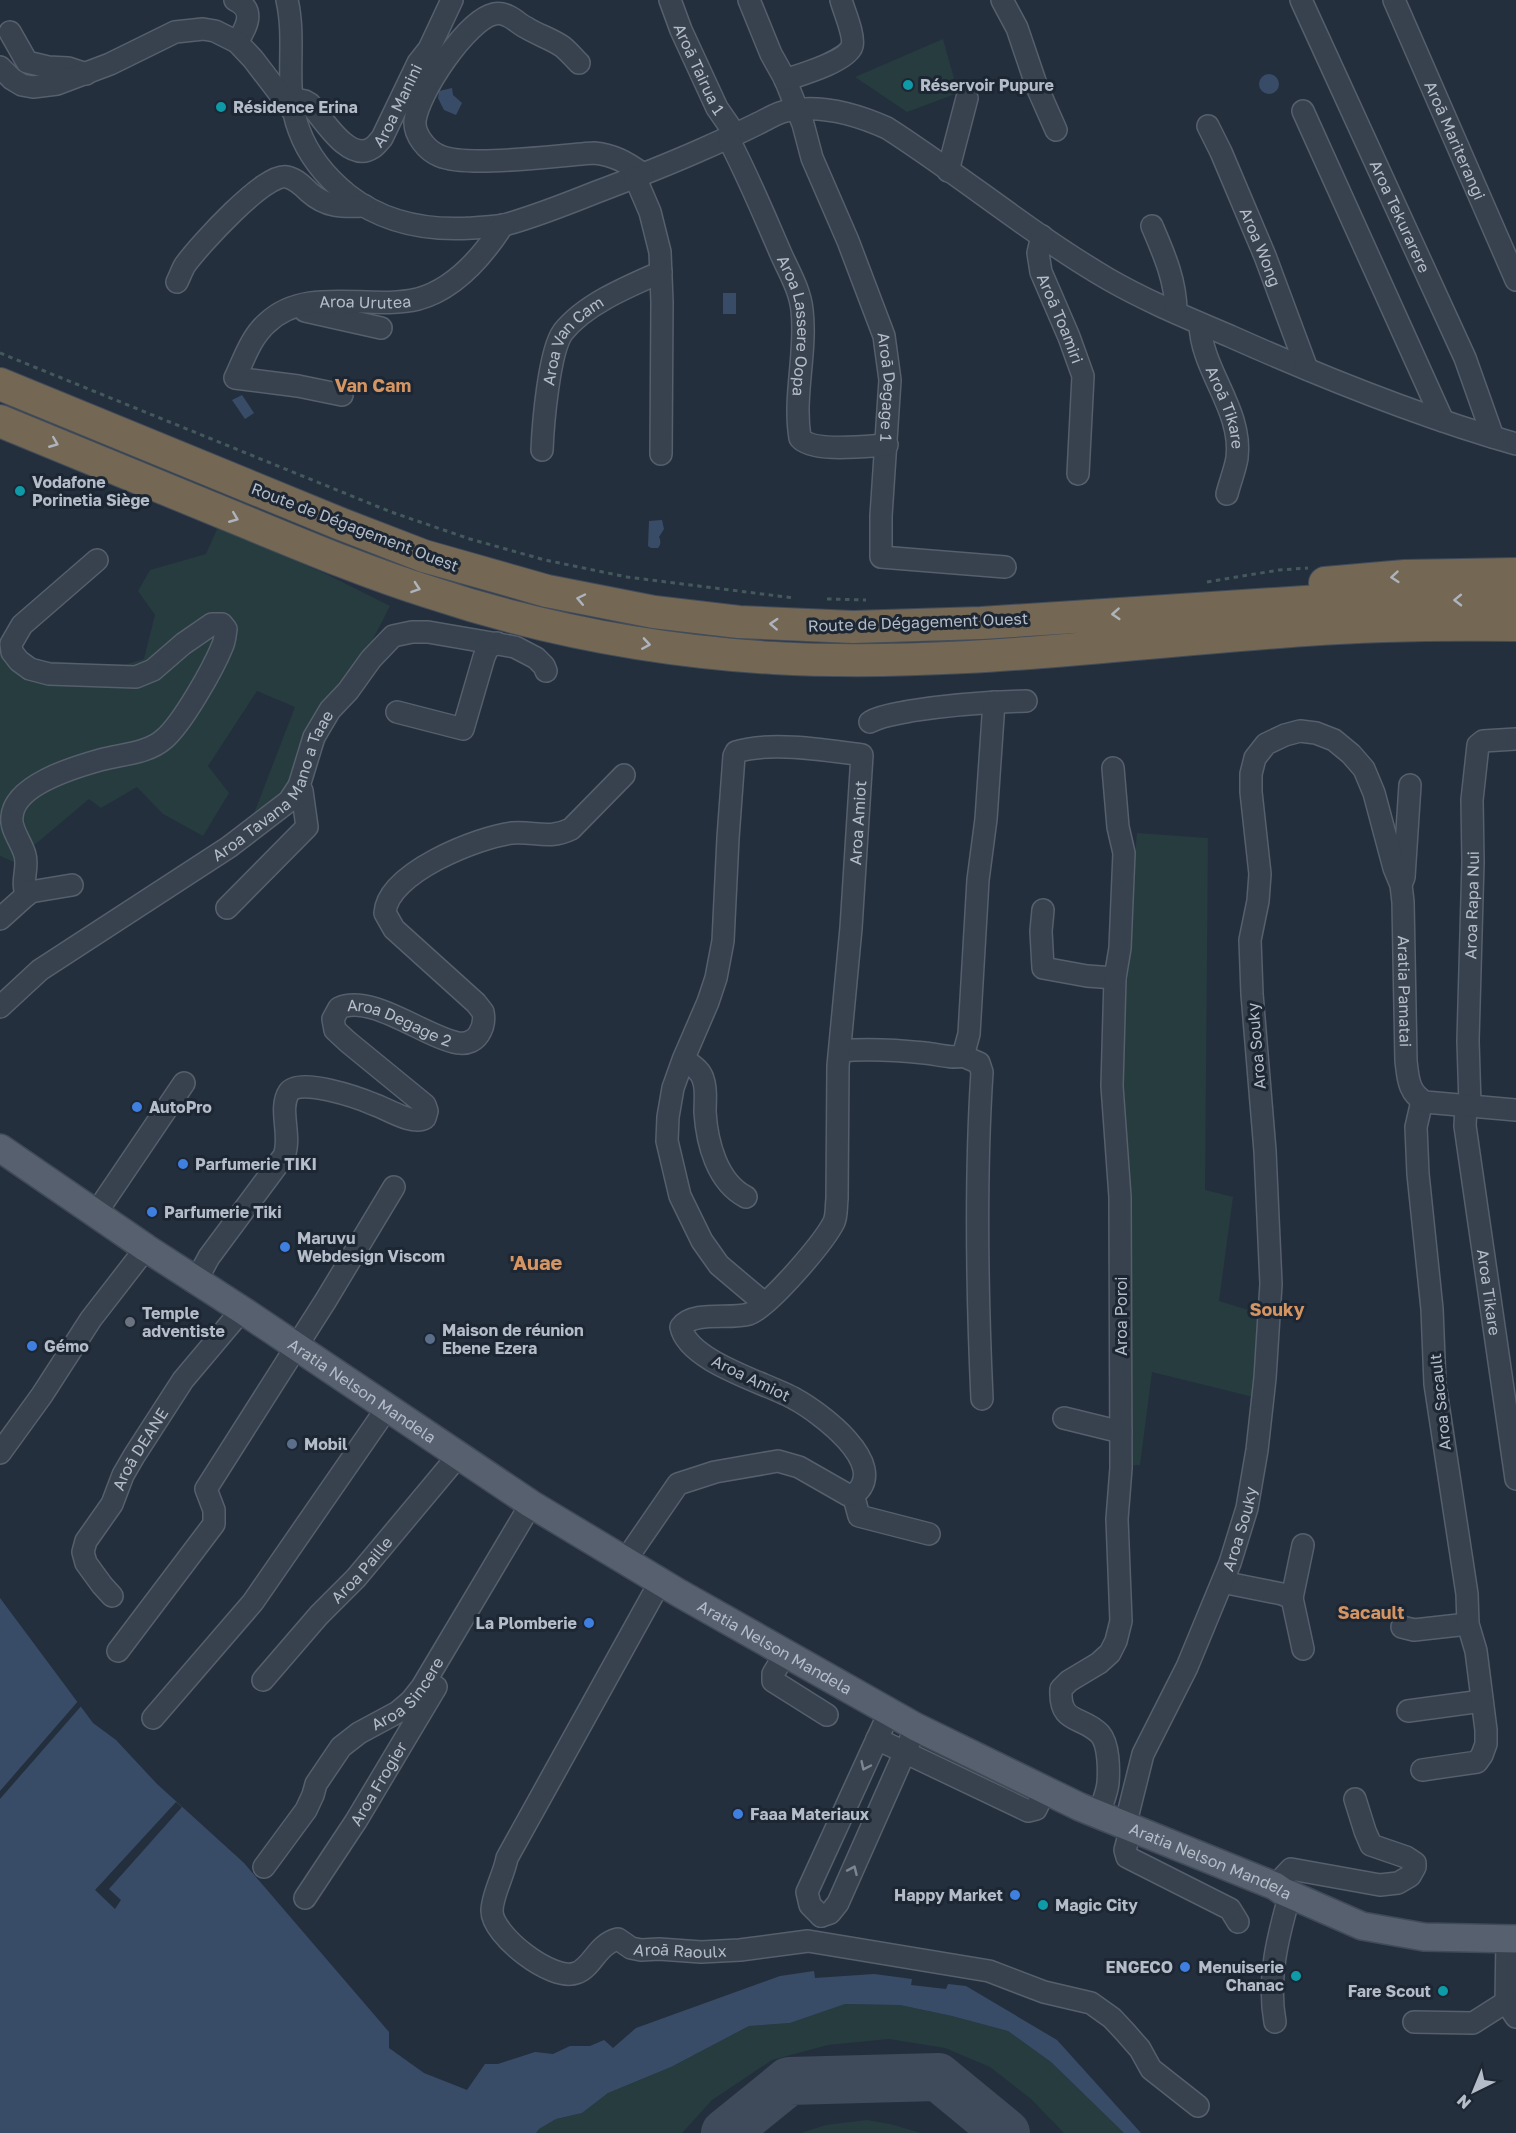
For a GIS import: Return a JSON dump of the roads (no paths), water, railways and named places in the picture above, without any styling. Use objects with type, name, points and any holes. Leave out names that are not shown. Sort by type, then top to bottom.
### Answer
[{"type":"highway","name":"Route de Dégagement Ouest","points":[[0,384],[395,545],[547,591],[654,612],[739,622],[844,627],[981,623],[1320,601],[1516,600]]},
{"type":"highway","name":"Route de Dégagement Ouest","points":[[2,422],[342,562],[430,593],[555,627],[648,644],[774,658],[890,660],[1049,651],[1315,629],[1516,625]]},
{"type":"highway","points":[[1166,611],[1199,601],[1266,588],[1405,576],[1516,574]]},
{"type":"main road","name":"Aratia Nelson Mandela","points":[[0,1148],[536,1508],[889,1713],[1099,1814],[1362,1926],[1424,1937],[1511,1939]]},
{"type":"street","points":[[235,0],[243,5],[248,14],[248,24],[237,42]]},
{"type":"street","points":[[287,0],[291,22],[291,104],[306,145],[317,162],[343,190],[387,218],[430,228],[456,229],[502,225],[639,176],[732,136],[783,111],[818,108],[840,112],[875,123],[910,143],[1042,236],[1108,279],[1200,324],[1307,369],[1443,422],[1516,444]]},
{"type":"street","name":"Aroa Manini","points":[[3,78],[33,87],[57,84],[86,74],[175,32],[202,29],[215,31],[237,42],[291,104],[305,101],[310,104],[334,135],[347,146],[364,152],[373,148],[382,138],[418,63],[429,49],[452,0]]},
{"type":"street","name":"Aroā Tairua 1","points":[[670,0],[690,51],[732,136]]},
{"type":"street","name":"Aroā Degage 1","points":[[749,0],[803,124],[812,158],[848,242],[884,336],[890,380],[881,516],[881,557],[1005,567]]},
{"type":"street","points":[[785,80],[833,62],[848,53],[852,47],[852,36],[841,0]]},
{"type":"street","points":[[1002,0],[1017,28],[1037,87],[1056,130]]},
{"type":"street","name":"Aroa Tekurarere","points":[[1301,0],[1465,358],[1493,437]]},
{"type":"street","name":"Aroā Mariterangi","points":[[1395,0],[1516,280]]},
{"type":"street","points":[[579,63],[563,47],[526,28],[507,15],[493,14],[477,23],[439,69],[420,103],[416,120],[417,134],[427,147],[439,156],[456,160],[611,154],[627,163],[639,176],[656,233],[661,272],[661,454]]},
{"type":"street","points":[[10,32],[27,62],[48,67],[68,68],[86,74]]},
{"type":"street","points":[[948,171],[966,98]]},
{"type":"street","points":[[1303,111],[1443,422]]},
{"type":"street","name":"Aroa Wong","points":[[1208,126],[1265,256],[1307,369]]},
{"type":"street","name":"Aroa Lassere Oopa","points":[[732,136],[799,293],[803,338],[798,423],[800,438],[808,444],[824,447],[887,445]]},
{"type":"street","points":[[177,282],[184,267],[215,231],[262,186],[275,177],[285,176],[297,182],[326,204],[339,208],[365,206]]},
{"type":"street","name":"Aroa Urutea","points":[[342,395],[298,386],[235,378],[250,344],[263,326],[288,308],[323,302],[417,299],[439,291],[457,278],[487,249],[502,225]]},
{"type":"street","points":[[1152,226],[1165,256],[1173,283],[1176,312]]},
{"type":"street","name":"Aroā Toamiri","points":[[1042,236],[1038,253],[1041,272],[1083,376],[1078,474]]},
{"type":"street","name":"Aroa Van Cam","points":[[542,450],[553,359],[563,332],[597,303],[661,272]]},
{"type":"street","points":[[288,308],[381,328]]},
{"type":"street","name":"Aroā Tikare","points":[[1200,324],[1204,351],[1220,386],[1235,430],[1237,458],[1227,494]]},
{"type":"street","points":[[27,895],[23,884],[26,858],[11,817],[20,798],[34,786],[61,774],[100,760],[149,749],[164,740],[194,698],[223,645],[225,637],[226,629],[222,624],[212,624],[183,644],[153,670],[136,677],[49,674],[30,669],[12,652],[12,644],[22,625],[97,560]]},
{"type":"street","name":"Aroa Tavana Mano a Taae","points":[[0,1007],[40,970],[255,828],[289,801],[299,786],[314,737],[330,710],[348,691],[371,659],[393,636],[412,632],[428,632],[469,649],[497,643],[515,647],[536,658],[544,666],[546,672]]},
{"type":"street","points":[[397,712],[463,729],[484,657],[488,648],[497,643]]},
{"type":"street","points":[[963,1056],[969,1034],[978,880],[986,819],[994,702]]},
{"type":"street","points":[[870,722],[878,717],[920,710],[994,702],[1026,702]]},
{"type":"street","name":"Aroa Souky","points":[[1238,1922],[1230,1909],[1127,1857],[1125,1850],[1143,1754],[1187,1667],[1222,1585],[1242,1529],[1253,1479],[1271,1302],[1270,1238],[1253,1021],[1250,940],[1258,901],[1260,874],[1251,774],[1255,758],[1266,744],[1300,731],[1334,740],[1352,754],[1364,769],[1374,793],[1394,868],[1401,885]]},
{"type":"street","name":"Aroa Rapa Nui","points":[[1468,1105],[1473,862],[1472,800],[1478,745],[1483,741],[1516,739]]},
{"type":"street","name":"Aroa Amiot","points":[[764,1303],[719,1265],[694,1227],[681,1196],[669,1153],[667,1131],[673,1088],[708,1002],[716,978],[723,941],[734,756],[736,752],[761,747],[832,750],[862,755],[840,1051],[835,1218],[803,1264],[764,1303],[748,1314],[712,1316],[684,1323],[681,1327],[682,1333],[702,1354],[757,1383],[793,1398],[820,1414],[857,1452],[863,1465],[863,1483],[860,1490],[853,1494]]},
{"type":"street","name":"Aroa Poroi","points":[[1099,1814],[1108,1784],[1105,1744],[1101,1735],[1068,1714],[1062,1707],[1061,1689],[1110,1653],[1121,1621],[1117,1519],[1121,1468],[1120,1197],[1112,1086],[1115,978],[1120,948],[1124,853],[1118,827],[1113,768]]},
{"type":"street","name":"Aroa Degage 2","points":[[196,1281],[209,1257],[284,1156],[288,1141],[285,1104],[292,1089],[314,1088],[374,1104],[407,1118],[421,1120],[425,1118],[427,1111],[425,1105],[335,1030],[333,1019],[339,1008],[353,1004],[364,1006],[460,1043],[474,1039],[483,1029],[483,1012],[476,1003],[411,946],[390,924],[385,913],[390,896],[399,885],[440,859],[489,837],[513,833],[549,836],[561,834],[571,829],[624,775]]},
{"type":"street","name":"Aratia Pamatai","points":[[1410,785],[1404,877],[1401,885],[1404,914],[1406,1061],[1412,1091],[1422,1101]]},
{"type":"street","points":[[227,908],[307,827],[302,791],[299,786]]},
{"type":"street","points":[[0,919],[30,892],[72,885]]},
{"type":"street","points":[[1043,910],[1041,931],[1043,968],[1087,976],[1115,978]]},
{"type":"street","points":[[840,1051],[876,1049],[957,1058],[963,1056],[978,1063],[982,1072],[979,1180],[979,1325],[982,1399]]},
{"type":"street","points":[[684,1059],[696,1068],[704,1079],[707,1127],[722,1175],[736,1192],[746,1197]]},
{"type":"street","points":[[96,1213],[184,1083]]},
{"type":"street","points":[[1422,1101],[1516,1110]]},
{"type":"street","name":"Aroa Sacault","points":[[1422,1101],[1416,1127],[1418,1174],[1431,1298],[1435,1384],[1467,1594],[1468,1623],[1476,1652],[1486,1744],[1477,1762],[1422,1770]]},
{"type":"street","name":"Aroa Tikare","points":[[1468,1105],[1465,1126],[1516,1479]]},
{"type":"street","points":[[118,1651],[214,1524],[214,1510],[206,1489],[394,1187]]},
{"type":"street","points":[[0,1453],[92,1319],[146,1248]]},
{"type":"street","name":"Aroā DEANE","points":[[112,1596],[86,1563],[83,1552],[86,1541],[112,1504],[123,1475],[183,1380],[242,1310]]},
{"type":"street","points":[[153,1718],[254,1602],[387,1408]]},
{"type":"street","points":[[1064,1418],[1121,1432]]},
{"type":"street","name":"Aroa Paille","points":[[263,1680],[319,1615],[356,1578],[458,1456]]},
{"type":"street","points":[[625,1561],[678,1484],[715,1472],[778,1461],[799,1467],[841,1492],[848,1495],[853,1494],[859,1516],[929,1534]]},
{"type":"street","name":"Aroa Sincere","points":[[264,1867],[306,1810],[314,1795],[316,1784],[341,1747],[353,1737],[398,1712],[422,1687],[536,1508]]},
{"type":"street","name":"Aroa Frogier","points":[[305,1898],[356,1821],[536,1508]]},
{"type":"street","points":[[1303,1545],[1292,1598],[1303,1649]]},
{"type":"street","name":"Aroā Raoulx","points":[[660,1582],[507,1858],[505,1872],[492,1911],[495,1923],[530,1959],[549,1970],[564,1975],[578,1973],[608,1941],[618,1939],[641,1950],[701,1952],[740,1950],[808,1941],[989,1971],[1044,1992],[1091,2003],[1112,2018],[1126,2033],[1140,2049],[1151,2068],[1198,2106]]},
{"type":"street","name":"Aroa Souky","points":[[1222,1585],[1227,1583],[1292,1598]]},
{"type":"street","points":[[1402,1627],[1414,1630],[1468,1623]]},
{"type":"street","points":[[785,1654],[773,1674],[773,1681],[827,1715]]},
{"type":"street","points":[[1408,1711],[1482,1701]]},
{"type":"street","points":[[821,1916],[810,1905],[807,1892],[889,1713]]},
{"type":"street","points":[[808,1941],[821,1916],[830,1913],[838,1903],[916,1727]]},
{"type":"street","points":[[878,1740],[1028,1811],[1036,1809],[1046,1790]]},
{"type":"street","points":[[1275,2022],[1272,1993],[1275,1950],[1282,1890],[1291,1869],[1380,1885],[1398,1883],[1410,1876],[1415,1867],[1415,1863],[1406,1857],[1371,1845],[1355,1799]]},
{"type":"street","points":[[1414,2022],[1473,2023],[1511,2009],[1511,1939]]},
{"type":"water","points":[[1269,74],[1276,77],[1279,84],[1276,91],[1269,94],[1262,91],[1259,84],[1262,77]]},
{"type":"water","points":[[452,88],[453,95],[462,103],[456,115],[444,110],[438,98],[439,91]]},
{"type":"water","points":[[723,293],[736,293],[736,314],[723,314]]},
{"type":"water","points":[[242,395],[254,413],[245,419],[232,400]]},
{"type":"water","points":[[662,520],[664,529],[659,537],[660,545],[658,548],[651,548],[648,546],[649,521]]},
{"type":"water","points":[[0,1598],[93,1723],[116,1740],[157,1784],[244,1863],[389,2032],[389,2048],[424,2073],[467,2090],[485,2064],[498,2064],[535,2052],[553,2054],[570,2046],[590,2046],[604,2040],[613,2048],[636,2028],[780,1976],[814,1971],[815,1978],[874,1974],[912,1979],[911,1985],[946,1989],[948,1984],[966,1986],[1057,2040],[1141,2133],[1124,2133],[1051,2062],[1008,2031],[900,2005],[845,2004],[790,2023],[749,2026],[671,2067],[608,2093],[582,2113],[556,2119],[536,2133],[0,2133]]},
{"type":"place","name":"Réservoir Pupure","points":[[908,85]]},
{"type":"place","name":"Résidence Erina","points":[[221,107]]},
{"type":"place","name":"Vodafone Porinetia Siège","points":[[20,491]]},
{"type":"place","name":"AutoPro","points":[[137,1107]]},
{"type":"place","name":"Parfumerie TIKI","points":[[183,1164]]},
{"type":"place","name":"Parfumerie Tiki","points":[[152,1212]]},
{"type":"place","name":"Maruvu Webdesign Viscom","points":[[285,1247]]},
{"type":"place","name":"Temple adventiste","points":[[130,1322]]},
{"type":"place","name":"Maison de réunion Ebene Ezera","points":[[430,1339]]},
{"type":"place","name":"Gémo","points":[[32,1346]]},
{"type":"place","name":"Mobil","points":[[292,1444]]},
{"type":"place","name":"La Plomberie","points":[[589,1623]]},
{"type":"place","name":"Faaa Materiaux","points":[[738,1814]]},
{"type":"place","name":"Happy Market","points":[[1015,1895]]},
{"type":"place","name":"Magic City","points":[[1043,1905]]},
{"type":"place","name":"ENGECO","points":[[1185,1967]]},
{"type":"place","name":"Menuiserie Chanac","points":[[1296,1976]]},
{"type":"place","name":"Fare Scout","points":[[1443,1991]]},
{"type":"district","name":"Van Cam","points":[[373,386]]},
{"type":"district","name":"'Auae","points":[[536,1263]]},
{"type":"district","name":"Souky","points":[[1277,1310]]},
{"type":"district","name":"Sacault","points":[[1371,1613]]}]
